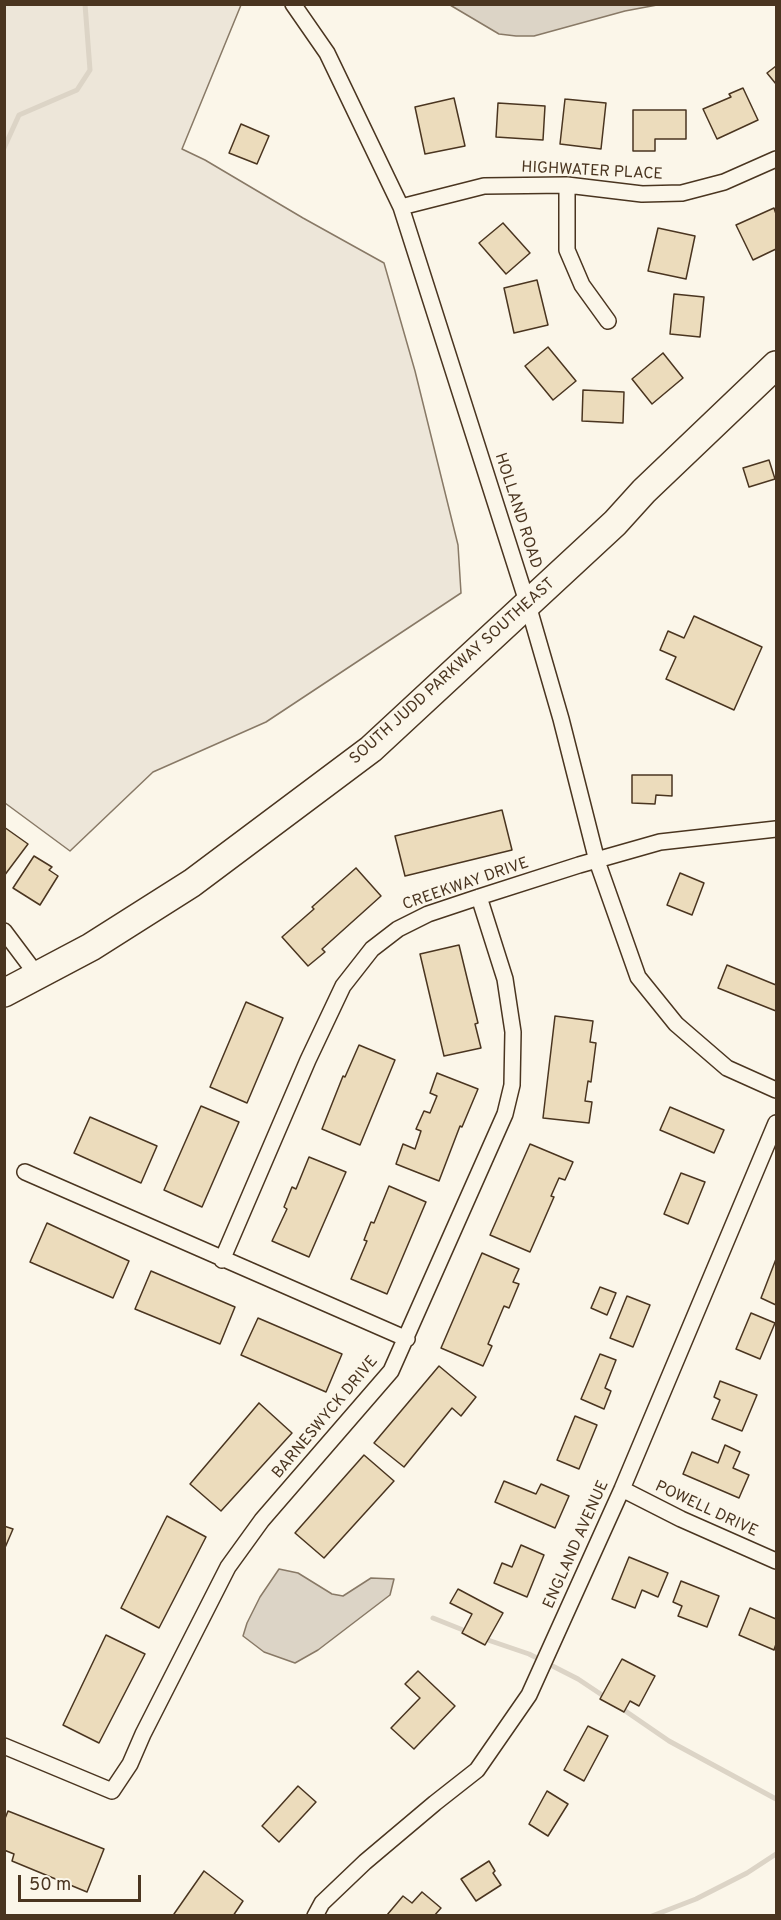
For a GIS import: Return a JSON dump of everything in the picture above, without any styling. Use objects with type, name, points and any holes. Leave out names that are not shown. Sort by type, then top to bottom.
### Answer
[{"type":"highway","name":"SOUTH JUDD PARKWAY SOUTHEAST","points":[[4,993],[91,947],[192,883],[371,750],[615,523],[644,491],[777,365]]},
{"type":"street","name":"HOLLAND ROAD","points":[[293,4],[327,53],[401,207],[528,605],[561,719],[597,861],[638,977],[676,1024],[727,1068],[777,1090]]},
{"type":"street","name":"HIGHWATER PLACE","points":[[401,207],[484,186],[567,185],[642,194],[682,193],[724,182],[777,159]]},
{"type":"street","points":[[567,185],[567,250],[582,285],[608,321]]},
{"type":"street","name":"CREEKWAY DRIVE","points":[[222,1260],[308,1060],[343,986],[372,949],[398,929],[428,914],[660,842],[777,829]]},
{"type":"street","name":"BARNESWYCK DRIVE","points":[[4,1746],[112,1791],[130,1764],[228,1568],[262,1520],[391,1371],[505,1114],[512,1086],[513,1032],[505,979],[479,897]]},
{"type":"street","points":[[4,931],[37,975]]},
{"type":"street","name":"ENGLAND AVENUE","points":[[315,1916],[322,1903],[365,1863],[477,1770],[529,1695],[622,1489],[777,1123]]},
{"type":"street","points":[[25,1172],[407,1339]]},
{"type":"street","name":"POWELL DRIVE","points":[[622,1489],[681,1519],[777,1561]]},
{"type":"shaded area","points":[[5,4],[241,5],[182,149],[384,263],[415,371],[458,545],[461,593],[266,722],[153,772],[70,851],[5,803]]},
{"type":"shaded area","points":[[450,5],[657,5],[625,11],[534,36],[516,36],[499,34]]},
{"type":"shaded area","points":[[279,1569],[298,1573],[332,1594],[343,1596],[371,1578],[394,1579],[390,1595],[318,1650],[295,1663],[264,1652],[243,1636],[260,1597]]},
{"type":"building","points":[[776,66],[776,84],[767,73]]},
{"type":"building","points":[[743,88],[758,120],[717,139],[703,109],[731,97],[729,94]]},
{"type":"building","points":[[454,98],[465,146],[425,154],[415,107]]},
{"type":"building","points":[[565,99],[606,103],[601,149],[560,144]]},
{"type":"building","points":[[498,103],[545,106],[543,140],[496,137]]},
{"type":"building","points":[[633,110],[686,110],[686,139],[655,139],[655,151],[633,151]]},
{"type":"building","points":[[241,124],[269,136],[257,164],[229,153]]},
{"type":"building","points":[[774,208],[776,249],[753,260],[736,225]]},
{"type":"building","points":[[503,223],[530,253],[506,274],[479,243]]},
{"type":"building","points":[[658,228],[695,236],[686,279],[648,271]]},
{"type":"building","points":[[537,280],[548,325],[514,333],[504,288]]},
{"type":"building","points":[[674,294],[704,297],[700,337],[670,334]]},
{"type":"building","points":[[548,347],[576,381],[553,400],[525,366]]},
{"type":"building","points":[[663,353],[683,378],[652,404],[632,379]]},
{"type":"building","points":[[583,390],[624,392],[623,423],[582,421]]},
{"type":"building","points":[[769,460],[775,479],[749,487],[743,468]]},
{"type":"building","points":[[694,616],[762,647],[734,710],[666,679],[676,657],[660,650],[668,631],[684,638]]},
{"type":"building","points":[[632,775],[672,775],[672,796],[656,795],[655,804],[632,803]]},
{"type":"building","points":[[502,810],[512,850],[405,876],[395,836]]},
{"type":"building","points":[[4,827],[28,844],[4,876]]},
{"type":"building","points":[[34,856],[52,867],[49,870],[58,876],[40,905],[13,888]]},
{"type":"building","points":[[356,868],[381,896],[322,949],[325,952],[308,966],[282,937]]},
{"type":"building","points":[[680,873],[704,883],[692,915],[667,905]]},
{"type":"building","points":[[459,945],[478,1023],[475,1024],[481,1048],[444,1056],[420,954]]},
{"type":"building","points":[[727,965],[776,985],[776,1011],[718,988]]},
{"type":"building","points":[[246,1002],[283,1018],[247,1103],[210,1087]]},
{"type":"building","points":[[555,1016],[593,1021],[590,1042],[596,1043],[591,1082],[588,1081],[585,1101],[592,1102],[589,1123],[543,1118]]},
{"type":"building","points":[[359,1045],[395,1060],[360,1145],[322,1129],[343,1076],[345,1077]]},
{"type":"building","points":[[437,1073],[478,1089],[462,1127],[460,1126],[439,1181],[396,1164],[403,1144],[415,1149],[421,1131],[416,1129],[424,1111],[430,1113],[437,1096],[430,1093]]},
{"type":"building","points":[[201,1106],[239,1122],[202,1207],[164,1190]]},
{"type":"building","points":[[670,1107],[724,1130],[714,1153],[660,1130]]},
{"type":"building","points":[[90,1117],[157,1146],[141,1183],[74,1153]]},
{"type":"building","points":[[530,1144],[573,1162],[565,1180],[559,1178],[551,1196],[554,1197],[530,1252],[490,1235]]},
{"type":"building","points":[[309,1157],[346,1172],[309,1257],[272,1241],[287,1209],[284,1207],[292,1187],[296,1189]]},
{"type":"building","points":[[681,1173],[705,1182],[688,1224],[664,1214]]},
{"type":"building","points":[[389,1186],[426,1202],[387,1294],[351,1279],[367,1241],[364,1240],[371,1222],[374,1223]]},
{"type":"building","points":[[47,1223],[129,1261],[113,1298],[30,1262]]},
{"type":"building","points":[[482,1253],[519,1269],[513,1282],[519,1284],[509,1308],[504,1306],[488,1344],[492,1346],[483,1366],[441,1348]]},
{"type":"building","points":[[776,1259],[776,1305],[761,1298]]},
{"type":"building","points":[[151,1271],[235,1307],[220,1344],[135,1309]]},
{"type":"building","points":[[600,1287],[616,1293],[607,1315],[591,1308]]},
{"type":"building","points":[[627,1296],[650,1305],[633,1347],[610,1338]]},
{"type":"building","points":[[751,1313],[775,1323],[760,1359],[736,1349]]},
{"type":"building","points":[[258,1318],[342,1354],[326,1392],[241,1355]]},
{"type":"building","points":[[600,1354],[616,1360],[605,1388],[611,1391],[604,1409],[581,1399]]},
{"type":"building","points":[[439,1366],[476,1397],[461,1416],[452,1408],[404,1467],[374,1443]]},
{"type":"building","points":[[720,1381],[757,1395],[742,1431],[712,1419],[720,1400],[714,1397]]},
{"type":"building","points":[[259,1403],[292,1433],[221,1511],[190,1484]]},
{"type":"building","points":[[575,1416],[597,1425],[579,1469],[557,1460]]},
{"type":"building","points":[[725,1445],[740,1452],[733,1468],[749,1475],[739,1498],[683,1474],[692,1452],[718,1463]]},
{"type":"building","points":[[364,1455],[394,1481],[324,1558],[295,1533]]},
{"type":"building","points":[[504,1481],[536,1494],[541,1484],[569,1496],[555,1528],[495,1502]]},
{"type":"building","points":[[167,1516],[206,1537],[159,1628],[121,1608]]},
{"type":"building","points":[[4,1526],[13,1529],[4,1550]]},
{"type":"building","points":[[521,1545],[544,1555],[527,1597],[494,1583],[502,1563],[512,1567]]},
{"type":"building","points":[[629,1557],[668,1573],[658,1597],[642,1590],[635,1608],[612,1599]]},
{"type":"building","points":[[681,1581],[719,1596],[707,1627],[678,1616],[682,1606],[673,1602]]},
{"type":"building","points":[[458,1589],[503,1613],[485,1645],[462,1633],[472,1614],[450,1603]]},
{"type":"building","points":[[750,1608],[776,1619],[774,1650],[739,1635]]},
{"type":"building","points":[[106,1635],[145,1654],[99,1743],[63,1725]]},
{"type":"building","points":[[622,1659],[655,1676],[639,1706],[630,1701],[624,1712],[600,1699]]},
{"type":"building","points":[[418,1671],[455,1706],[414,1749],[391,1728],[420,1698],[405,1684]]},
{"type":"building","points":[[588,1726],[608,1736],[584,1781],[564,1770]]},
{"type":"building","points":[[298,1786],[316,1802],[279,1842],[262,1826]]},
{"type":"building","points":[[547,1791],[568,1804],[548,1836],[529,1824]]},
{"type":"building","points":[[8,1811],[104,1849],[87,1892],[12,1861],[14,1854],[4,1850],[4,1821]]},
{"type":"building","points":[[489,1861],[501,1885],[476,1901],[461,1879]]},
{"type":"building","points":[[204,1871],[243,1901],[233,1916],[177,1916],[174,1914]]},
{"type":"building","points":[[422,1892],[441,1908],[434,1916],[387,1915],[403,1896],[412,1903]]},
{"type":"waterway","points":[[4,148],[19,115],[77,90],[90,70],[85,4]]},
{"type":"waterway","points":[[433,1618],[468,1632]]},
{"type":"waterway","points":[[482,1638],[529,1654],[578,1679],[608,1699]]},
{"type":"waterway","points":[[621,1708],[669,1741],[776,1799]]},
{"type":"waterway","points":[[652,1916],[696,1899],[747,1873],[776,1854]]}]
